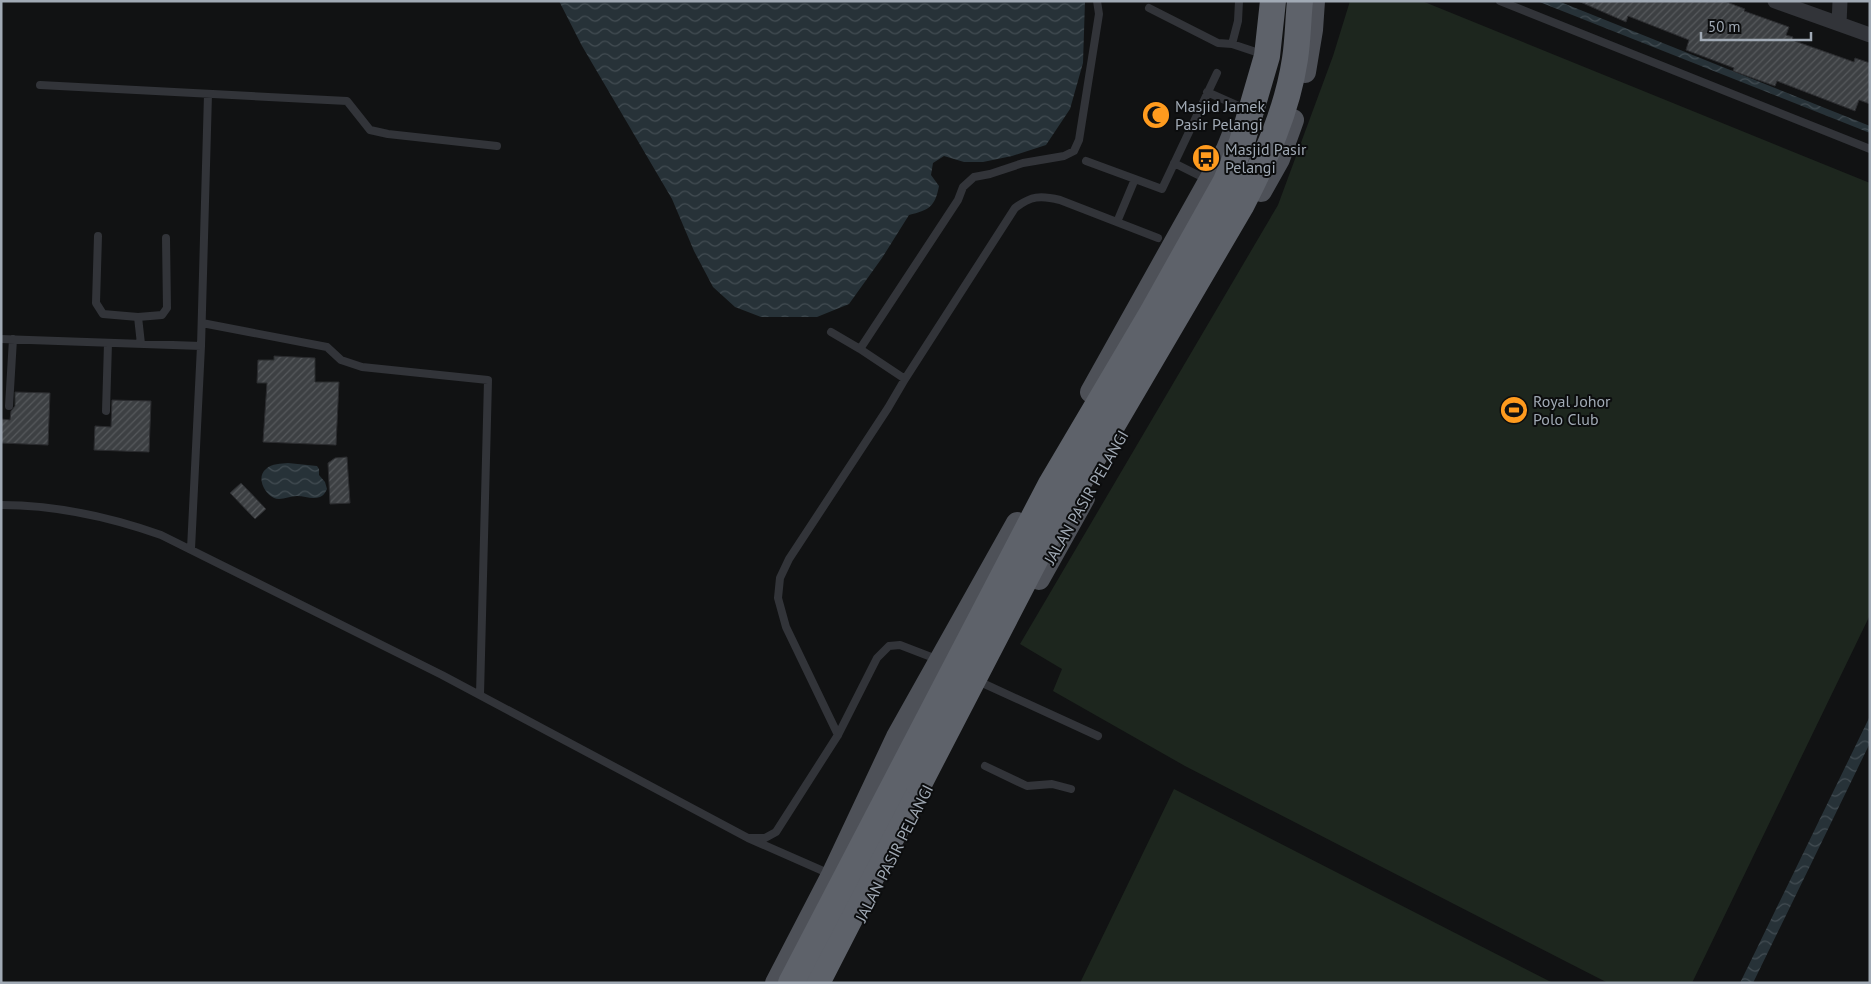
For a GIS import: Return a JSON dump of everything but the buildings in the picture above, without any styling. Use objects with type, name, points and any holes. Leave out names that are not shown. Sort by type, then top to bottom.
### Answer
[{"type":"highway","points":[[791,983],[1051,484],[1152,313],[1226,182],[1242,142],[1267,56],[1273,1]]},
{"type":"highway","points":[[817,983],[1048,534],[1241,206],[1262,165],[1278,127],[1287,96],[1295,59],[1300,1]]},
{"type":"main road","points":[[776,983],[832,875],[897,737],[1227,149],[1243,108],[1256,52],[1260,1]]},
{"type":"main road","name":"JALAN PASIR PELANGI","points":[[827,983],[982,683],[1088,490],[1183,331],[1279,159],[1297,105],[1306,67],[1312,30],[1314,1]]},
{"type":"street","points":[[1775,1],[1870,35]]},
{"type":"street","points":[[1838,24],[1840,1]]},
{"type":"lane","points":[[860,349],[958,200],[963,187],[974,177],[990,174],[1023,163],[1064,156],[1074,151],[1079,140],[1099,14],[1097,1]]},
{"type":"lane","points":[[1232,44],[1238,21],[1239,1]]},
{"type":"lane","points":[[1500,1],[1870,149]]},
{"type":"lane","points":[[1149,8],[1218,43],[1232,44],[1256,52]]},
{"type":"lane","points":[[1086,161],[1162,189],[1217,72]]},
{"type":"lane","points":[[40,86],[347,101],[370,130],[388,134],[497,146]]},
{"type":"lane","points":[[1207,92],[1243,108]]},
{"type":"lane","points":[[191,549],[202,323],[208,94]]},
{"type":"lane","points":[[1174,163],[1209,181]]},
{"type":"lane","points":[[1117,222],[1135,179]]},
{"type":"lane","points":[[838,735],[786,627],[778,598],[780,578],[788,559],[888,408],[904,379],[1015,208],[1025,200],[1047,197],[1158,238]]},
{"type":"lane","points":[[98,236],[96,303],[103,314],[138,317],[162,316],[167,308],[166,238]]},
{"type":"lane","points":[[138,317],[141,344]]},
{"type":"lane","points":[[202,323],[326,347],[341,360],[362,367],[488,380],[480,695]]},
{"type":"lane","points":[[831,332],[904,379]]},
{"type":"lane","points":[[1,339],[201,346]]},
{"type":"lane","points":[[10,406],[13,339]]},
{"type":"lane","points":[[106,412],[108,343]]},
{"type":"lane","points":[[1,505],[42,507],[90,515],[130,524],[161,535],[480,695],[748,838],[832,875]]},
{"type":"lane","points":[[748,838],[766,838],[776,832],[838,735],[877,658],[889,646],[900,645],[939,660],[982,683],[1098,736]]},
{"type":"lane","points":[[985,766],[1027,786],[1052,784],[1071,789]]},
{"type":"shaded area","name":"Royal Johor Polo Club","points":[[1350,1],[1422,1],[1870,183],[1870,615],[1692,983],[1608,983],[1185,766],[1053,691],[1062,669],[1020,644],[1278,205],[1333,56]]},
{"type":"shaded area","points":[[1174,789],[1553,983],[1080,983]]},
{"type":"water","points":[[559,1],[1085,1],[1083,63],[1070,109],[1046,145],[1012,156],[983,162],[964,162],[944,156],[933,163],[931,175],[939,186],[933,203],[922,211],[909,215],[882,258],[849,304],[817,317],[761,317],[735,307],[713,287],[694,251],[672,199],[582,46]]},
{"type":"water","points":[[1537,1],[1558,1],[1870,126],[1870,133]]},
{"type":"water","points":[[288,463],[317,466],[319,475],[325,482],[327,489],[324,494],[314,498],[297,496],[279,499],[270,496],[262,485],[263,472],[271,466]]},
{"type":"water","points":[[1870,716],[1870,743],[1753,983],[1740,983]]},
{"type":"place","name":"Masjid Jamek Pasir Pelangi","points":[[1156,115]]},
{"type":"place","name":"Masjid Pasir Pelangi","points":[[1206,158]]},
{"type":"place","name":"Royal Johor Polo Club","points":[[1514,410]]}]
